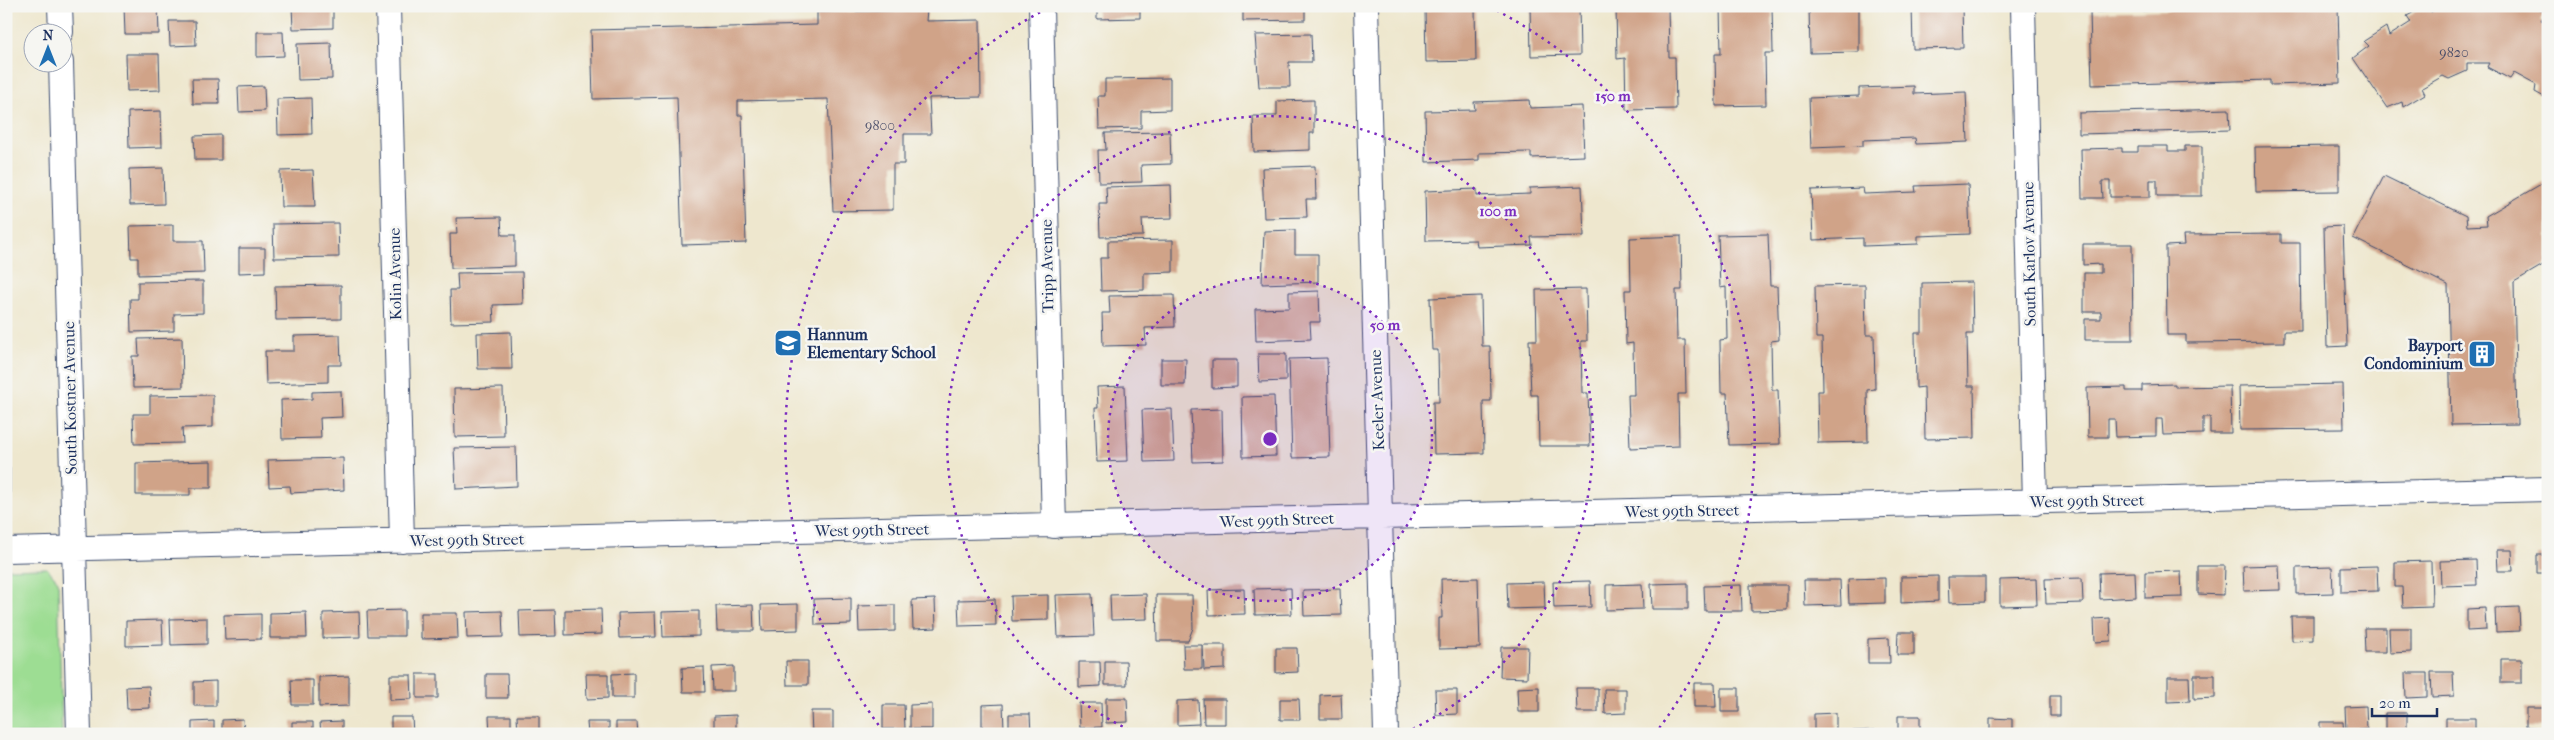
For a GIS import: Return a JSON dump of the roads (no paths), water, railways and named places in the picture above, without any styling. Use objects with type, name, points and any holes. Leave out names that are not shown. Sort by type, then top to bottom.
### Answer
[{"type":"street","points":[[60,6],[61,22]]},
{"type":"street","name":"Kolin Avenue","points":[[388,6],[402,542]]},
{"type":"street","name":"Tripp Avenue","points":[[1041,6],[1054,526]]},
{"type":"street","name":"Keeler Avenue","points":[[1366,6],[1386,734]]},
{"type":"street","name":"South Karlov Avenue","points":[[2023,6],[2035,503]]},
{"type":"street","name":"South Kostner Avenue","points":[[61,72],[79,734]]},
{"type":"street","name":"West 99th Street","points":[[6,550],[2035,503],[2548,489]]},
{"type":"place","name":"Hannum Elementary School","points":[[788,343]]},
{"type":"place","name":"Bayport Condominium","points":[[2482,354]]}]
